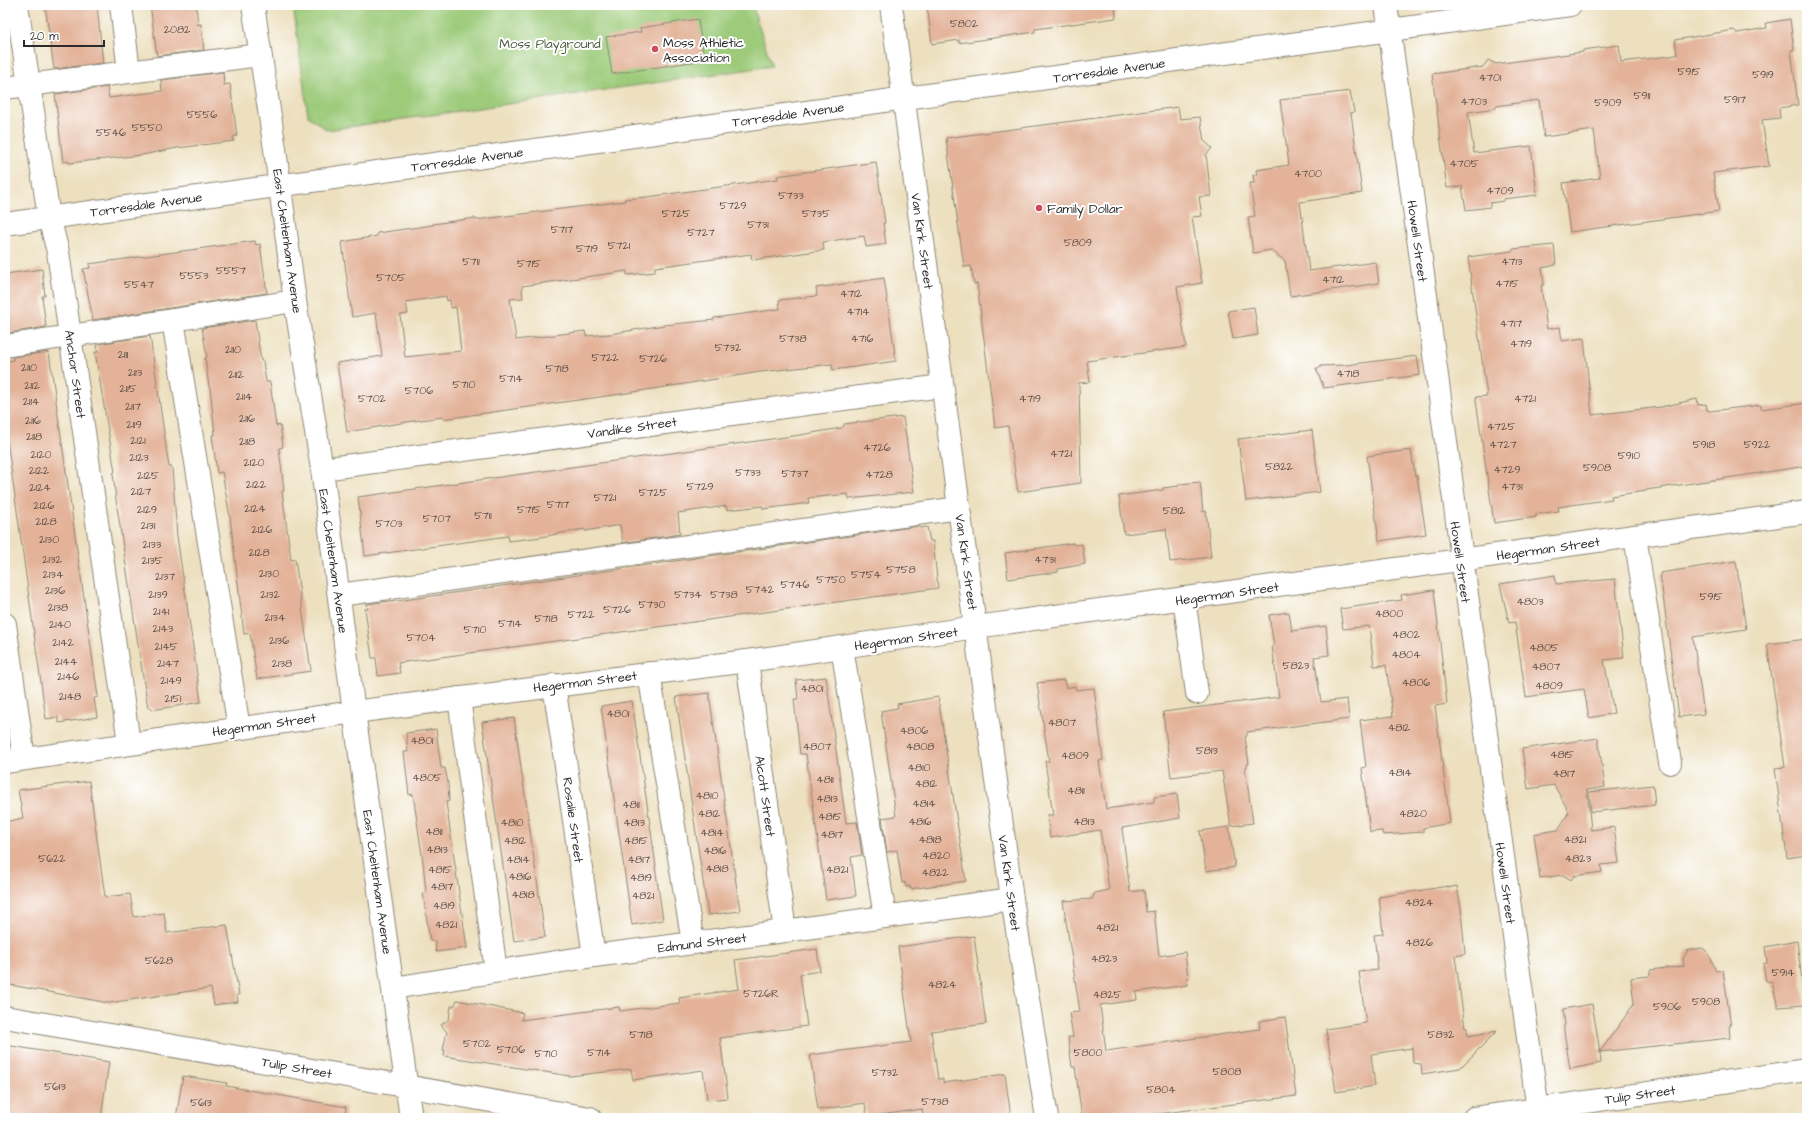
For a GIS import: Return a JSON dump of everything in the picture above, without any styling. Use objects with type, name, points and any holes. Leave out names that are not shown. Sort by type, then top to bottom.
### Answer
[{"type":"street","name":"Anchor Street","points":[[17,5],[49,217],[58,252],[71,336],[129,743]]},
{"type":"street","points":[[121,5],[129,72]]},
{"type":"street","name":"East Cheltenham Avenue","points":[[253,5],[280,185],[295,301],[322,469],[354,712],[411,1118]]},
{"type":"street","name":"Van Kirk Street","points":[[891,5],[1012,899],[1047,1118]]},
{"type":"street","name":"Howell Street","points":[[1386,5],[1538,1114]]},
{"type":"street","name":"Torresdale Avenue","points":[[5,224],[1570,5]]},
{"type":"street","points":[[5,88],[260,55]]},
{"type":"street","points":[[5,346],[295,301]]},
{"type":"street","points":[[173,320],[239,728]]},
{"type":"street","name":"Vandike Street","points":[[322,469],[942,386]]},
{"type":"street","points":[[339,596],[959,508]]},
{"type":"street","name":"Hegerman Street","points":[[14,761],[129,743],[554,685],[747,661],[976,627],[1807,512]]},
{"type":"street","points":[[1635,536],[1670,763]]},
{"type":"street","points":[[1184,598],[1197,693]]},
{"type":"street","points":[[5,624],[14,761]]},
{"type":"street","points":[[842,647],[885,917]]},
{"type":"street","name":"Alcott Street","points":[[747,661],[786,931]]},
{"type":"street","points":[[649,673],[693,943]]},
{"type":"street","name":"Rosalie Street","points":[[554,685],[594,956]]},
{"type":"street","points":[[459,698],[496,971]]},
{"type":"street","name":"Edmund Street","points":[[393,988],[594,956],[1012,899]]},
{"type":"street","name":"Tulip Street","points":[[5,1017],[407,1085],[590,1118]]},
{"type":"street","name":"Tulip Street","points":[[1474,1118],[1538,1114],[1807,1070]]},
{"type":"green space","name":"Moss Playground","points":[[293,5],[752,5],[772,66],[327,130],[308,116]]},
{"type":"building","points":[[45,5],[97,5],[103,63],[54,69]]},
{"type":"building","points":[[150,5],[196,5],[198,25],[201,24],[204,50],[157,56]]},
{"type":"building","points":[[927,5],[1115,5],[1116,18],[1035,29],[1035,32],[959,43],[959,40],[932,44]]},
{"type":"building","name":"Moss Athletic Association","points":[[698,19],[704,60],[612,74],[606,37],[641,32],[640,28]]},
{"type":"building","points":[[1790,19],[1794,50],[1791,50],[1798,105],[1779,108],[1780,118],[1762,120],[1769,166],[1713,173],[1719,211],[1570,232],[1563,183],[1600,178],[1594,130],[1544,137],[1539,100],[1496,106],[1496,108],[1468,112],[1474,153],[1531,146],[1537,195],[1503,199],[1503,201],[1490,203],[1490,207],[1466,210],[1462,186],[1447,188],[1432,74],[1483,67],[1488,60],[1496,64],[1583,52],[1583,50],[1619,45],[1621,62],[1677,55],[1675,40],[1734,30],[1737,33],[1767,28],[1766,23]]},
{"type":"building","points":[[223,72],[224,85],[230,84],[237,136],[233,137],[234,141],[177,148],[142,155],[69,163],[68,161],[63,162],[55,94],[107,87],[109,98],[162,91],[161,80]]},
{"type":"building","points":[[1350,91],[1354,112],[1351,113],[1362,193],[1300,202],[1309,271],[1376,262],[1379,283],[1290,296],[1285,261],[1271,250],[1253,253],[1248,217],[1255,216],[1250,183],[1254,183],[1253,175],[1257,175],[1256,170],[1289,165],[1280,100]]},
{"type":"building","points":[[1178,107],[1180,119],[1200,117],[1204,141],[1212,148],[1206,155],[1211,196],[1199,197],[1202,216],[1192,217],[1202,283],[1177,287],[1186,347],[1087,361],[1090,382],[1079,383],[1081,483],[1018,492],[1008,426],[995,428],[977,283],[974,284],[971,266],[964,267],[946,138]]},
{"type":"building","points":[[876,162],[885,223],[883,223],[886,244],[866,247],[864,236],[823,242],[824,250],[752,260],[751,254],[655,267],[655,272],[627,275],[627,271],[522,286],[523,298],[510,299],[516,340],[585,331],[586,336],[610,334],[664,325],[714,320],[714,318],[780,309],[779,300],[817,296],[816,288],[884,278],[896,361],[833,370],[832,364],[760,372],[621,394],[443,419],[443,417],[413,421],[347,432],[337,363],[382,356],[376,313],[352,317],[342,242],[377,236],[377,233],[433,224],[625,201],[624,199],[778,179],[777,176]],"holes":[[[446,296],[447,301],[450,300],[451,308],[456,307],[461,351],[405,357],[400,315],[408,314],[406,302]]]},
{"type":"building","points":[[255,241],[256,245],[260,244],[267,293],[93,320],[83,269],[90,268],[89,264]]},
{"type":"building","points":[[1554,245],[1556,265],[1542,268],[1544,285],[1541,285],[1547,329],[1560,327],[1562,341],[1584,338],[1592,415],[1661,407],[1697,399],[1698,405],[1706,404],[1707,410],[1710,411],[1761,405],[1761,409],[1807,403],[1807,466],[1611,496],[1612,499],[1558,507],[1559,511],[1536,514],[1536,517],[1494,523],[1476,400],[1476,397],[1487,396],[1468,257],[1513,251],[1513,249]]},
{"type":"building","points":[[42,269],[45,296],[42,296],[46,327],[9,333],[7,320],[5,320],[5,274]]},
{"type":"building","points":[[1254,307],[1258,335],[1233,339],[1228,311]]},
{"type":"building","points":[[255,320],[261,361],[263,361],[266,382],[270,382],[276,426],[280,425],[283,447],[279,448],[284,491],[282,491],[291,560],[295,559],[311,671],[257,679],[250,633],[244,634],[230,517],[222,472],[217,473],[212,435],[215,435],[210,387],[205,358],[207,357],[202,328]]},
{"type":"building","points":[[150,336],[169,467],[172,467],[177,536],[201,702],[152,710],[152,708],[148,708],[143,677],[116,500],[113,473],[115,472],[95,352],[98,352],[97,344]]},
{"type":"building","points":[[49,352],[98,697],[94,698],[97,717],[59,723],[58,717],[46,719],[5,417],[5,362],[13,360],[13,357]]},
{"type":"building","points":[[1417,356],[1420,375],[1324,388],[1316,368],[1320,368],[1320,366],[1346,365]]},
{"type":"building","points":[[903,417],[914,492],[849,499],[848,494],[808,498],[809,503],[763,509],[763,506],[727,510],[726,506],[678,513],[680,534],[623,543],[620,525],[509,541],[508,536],[365,556],[358,497],[800,435],[841,428],[844,424]]},
{"type":"building","points":[[1312,430],[1320,492],[1246,501],[1238,439]]},
{"type":"building","points":[[1411,450],[1415,476],[1417,476],[1426,534],[1379,541],[1367,456]]},
{"type":"building","points":[[1200,482],[1203,512],[1206,511],[1211,557],[1170,562],[1166,529],[1124,534],[1119,496],[1163,490],[1163,488],[1179,486],[1179,484]]},
{"type":"building","points":[[919,526],[919,528],[927,527],[930,541],[933,541],[938,588],[398,663],[400,673],[378,676],[376,658],[372,658],[365,609],[368,609],[367,604],[390,602]]},
{"type":"building","points":[[1073,543],[1074,545],[1082,544],[1085,564],[1058,569],[1058,572],[1008,579],[1005,553]]},
{"type":"building","points":[[1736,561],[1746,629],[1693,637],[1704,714],[1679,717],[1660,573]]},
{"type":"building","points":[[1555,575],[1556,584],[1615,579],[1624,658],[1604,660],[1614,713],[1589,718],[1584,689],[1526,697],[1515,622],[1509,623],[1500,584]]},
{"type":"building","points":[[1434,590],[1447,704],[1435,706],[1450,823],[1423,828],[1423,832],[1383,835],[1382,831],[1370,832],[1362,768],[1366,767],[1360,720],[1393,716],[1386,665],[1374,666],[1369,626],[1343,629],[1340,609],[1402,600],[1401,595]]},
{"type":"building","points":[[1289,612],[1292,631],[1326,626],[1329,655],[1314,657],[1321,702],[1347,699],[1349,719],[1247,732],[1247,736],[1245,737],[1249,764],[1247,764],[1247,767],[1245,768],[1253,823],[1231,826],[1222,771],[1171,777],[1163,712],[1279,697],[1272,646],[1274,646],[1269,615]]},
{"type":"building","points":[[1807,639],[1807,855],[1787,858],[1775,768],[1785,767],[1767,644]]},
{"type":"building","points":[[826,677],[846,823],[857,822],[862,855],[851,857],[856,896],[826,900],[806,754],[800,754],[794,699],[798,699],[796,680]]},
{"type":"building","points":[[1064,680],[1066,688],[1075,686],[1076,690],[1094,688],[1103,760],[1099,761],[1106,809],[1154,802],[1154,797],[1177,794],[1180,818],[1122,828],[1130,892],[1144,890],[1146,912],[1154,911],[1159,956],[1185,952],[1188,979],[1186,979],[1187,985],[1136,992],[1137,1000],[1100,1005],[1106,1051],[1260,1029],[1259,1021],[1285,1017],[1296,1096],[1126,1118],[1082,1118],[1075,1067],[1072,1067],[1068,1037],[1073,1037],[1069,1013],[1080,1012],[1063,901],[1092,899],[1095,893],[1109,890],[1100,830],[1050,838],[1047,815],[1053,815],[1045,761],[1049,761],[1037,683]]},
{"type":"building","points":[[709,693],[740,911],[708,915],[676,697]]},
{"type":"building","points":[[938,697],[966,881],[910,889],[910,886],[906,887],[905,882],[902,883],[897,850],[887,852],[882,818],[896,816],[881,711],[898,708],[897,704]]},
{"type":"building","points":[[632,701],[663,920],[632,925],[601,706]]},
{"type":"building","points":[[514,718],[545,937],[514,941],[482,722]]},
{"type":"building","points":[[436,729],[441,768],[445,768],[448,783],[449,801],[446,802],[467,948],[436,952],[435,941],[430,941],[423,893],[426,892],[423,862],[413,794],[409,795],[404,752],[408,752],[406,733]]},
{"type":"building","points":[[1598,738],[1605,787],[1587,790],[1591,830],[1614,827],[1619,863],[1601,865],[1602,872],[1574,876],[1571,880],[1563,875],[1540,878],[1534,834],[1558,830],[1569,812],[1554,785],[1528,789],[1522,749]]},
{"type":"building","points":[[89,781],[105,897],[130,894],[134,917],[164,913],[167,933],[227,925],[239,995],[237,995],[238,1002],[214,1005],[211,988],[109,1003],[5,984],[5,822],[23,818],[18,790]]},
{"type":"building","points":[[1653,785],[1655,805],[1591,812],[1589,792]]},
{"type":"building","points":[[1229,827],[1235,867],[1206,871],[1200,831]]},
{"type":"building","points":[[1448,886],[1448,888],[1457,886],[1461,909],[1465,954],[1455,956],[1465,1028],[1467,1028],[1468,1036],[1497,1031],[1460,1068],[1422,1074],[1421,1064],[1413,1063],[1412,1048],[1371,1054],[1375,1086],[1336,1092],[1326,1029],[1366,1023],[1359,972],[1378,970],[1374,935],[1383,934],[1379,897]]},
{"type":"building","points":[[974,936],[986,1024],[931,1031],[938,1079],[943,1079],[943,1083],[1005,1074],[1011,1118],[923,1118],[922,1109],[867,1117],[865,1103],[818,1110],[810,1055],[911,1042],[898,947]]},
{"type":"building","points":[[1797,941],[1805,1005],[1778,1007],[1772,982],[1766,981],[1763,964],[1767,963],[1765,947]]},
{"type":"building","points":[[1702,948],[1708,952],[1716,971],[1723,970],[1731,1026],[1729,1026],[1730,1038],[1600,1052],[1634,1004],[1631,978],[1650,976],[1650,970],[1684,966],[1683,959],[1688,950]]},
{"type":"building","points":[[817,949],[820,971],[800,974],[807,1026],[720,1038],[728,1098],[707,1100],[703,1070],[633,1080],[631,1069],[570,1076],[444,1056],[445,1050],[443,1050],[447,1032],[441,1025],[449,1019],[451,1006],[454,1006],[457,1000],[523,1013],[521,1020],[619,1007],[620,1011],[680,1003],[679,998],[739,989],[735,960]]},
{"type":"building","points":[[1592,1004],[1601,1063],[1570,1069],[1564,1031],[1565,1025],[1563,1009]]},
{"type":"building","points":[[5,1045],[109,1062],[101,1118],[5,1118]]},
{"type":"building","points":[[183,1076],[227,1083],[226,1086],[346,1107],[345,1118],[176,1118]]},
{"type":"place","name":"Moss Athletic Association","points":[[655,49]]},
{"type":"place","name":"Family Dollar","points":[[1039,208]]}]
